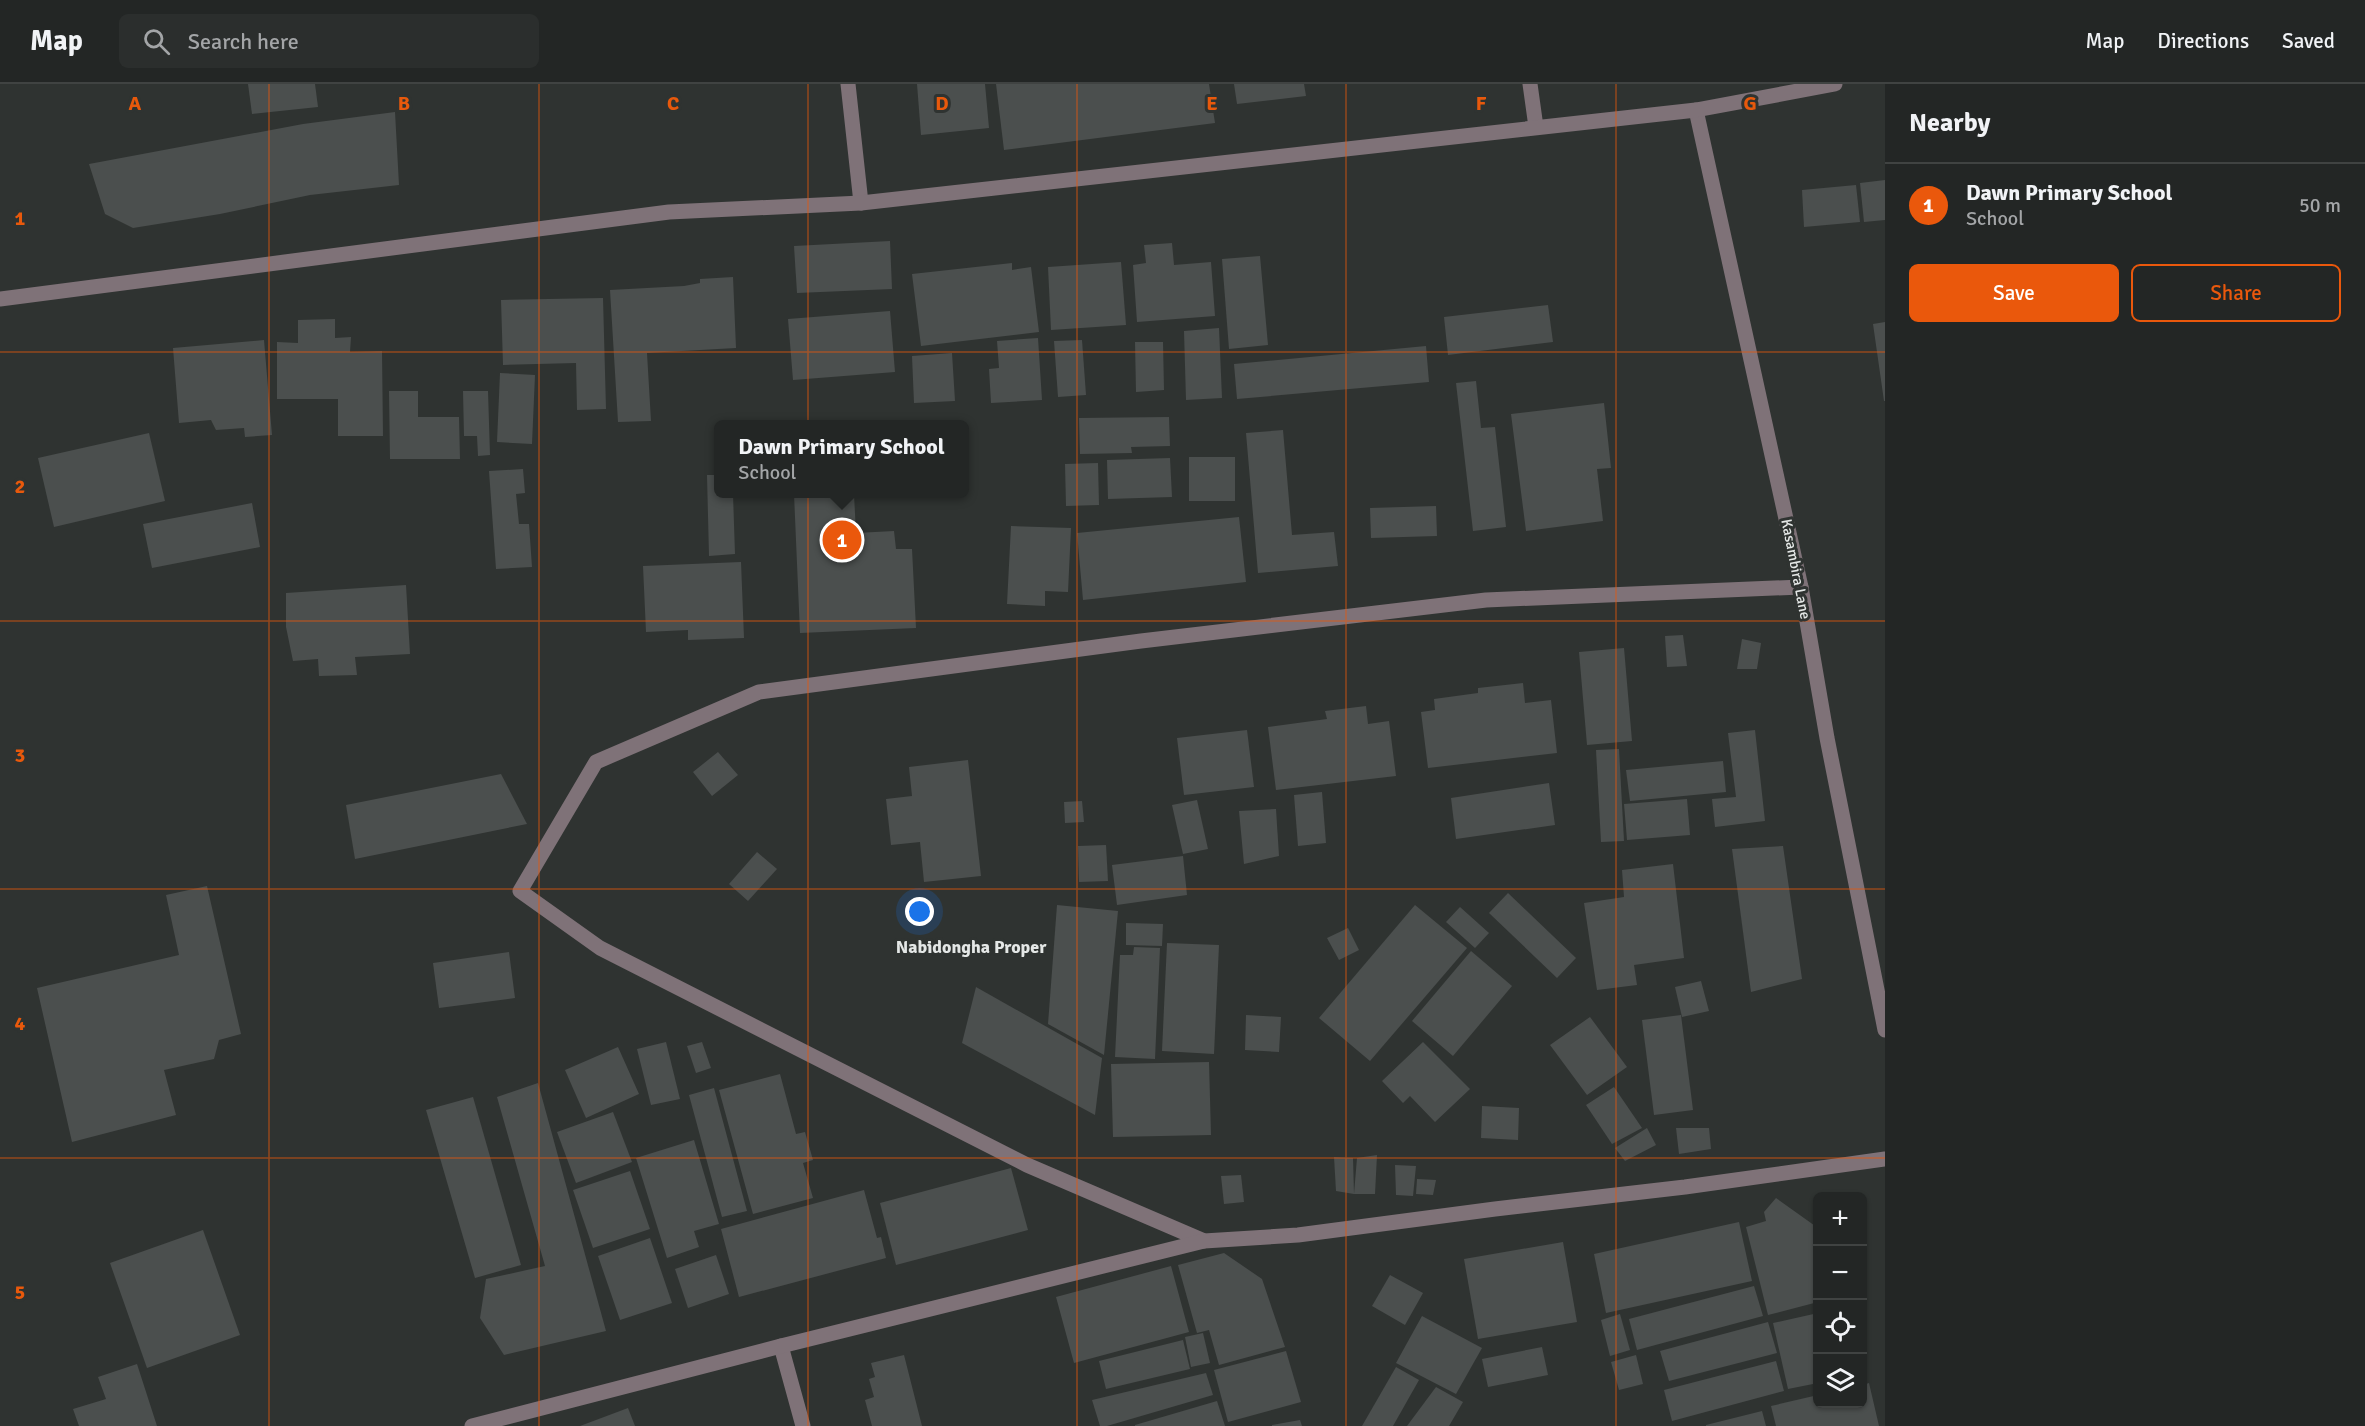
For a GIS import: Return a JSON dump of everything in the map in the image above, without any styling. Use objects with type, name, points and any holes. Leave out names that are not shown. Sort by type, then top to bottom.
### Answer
[{"type":"street","points":[[848,84],[861,203]]},
{"type":"street","points":[[1530,84],[1536,127]]},
{"type":"street","points":[[0,299],[669,212],[861,203],[1696,110],[1835,84]]},
{"type":"street","name":"Kasambira Lane","points":[[1696,110],[1801,586],[1827,738],[1885,1030]]},
{"type":"street","points":[[1204,1241],[1027,1165],[600,948],[520,891],[596,762],[759,692],[1140,641],[1486,600],[1801,586]]},
{"type":"street","points":[[472,1426],[781,1346],[1204,1241],[1298,1235],[1685,1187],[1885,1159]]},
{"type":"street","points":[[781,1346],[803,1426]]},
{"type":"building","points":[[248,84],[315,84],[318,107],[252,114]]},
{"type":"building","points":[[917,84],[985,84],[989,128],[921,135]]},
{"type":"building","points":[[996,84],[1209,84],[1215,123],[1004,150]]},
{"type":"building","points":[[1234,84],[1304,84],[1306,96],[1237,104]]},
{"type":"building","points":[[395,112],[399,185],[310,195],[220,214],[133,228],[105,214],[89,164],[303,124]]},
{"type":"building","points":[[1885,180],[1885,220],[1864,222],[1860,183]]},
{"type":"building","points":[[1856,185],[1860,222],[1804,227],[1802,190]]},
{"type":"building","points":[[890,241],[892,289],[797,293],[794,246]]},
{"type":"building","points":[[1172,243],[1174,265],[1211,262],[1215,316],[1137,322],[1133,265],[1146,263],[1144,245]]},
{"type":"building","points":[[1260,256],[1268,345],[1229,349],[1222,259]]},
{"type":"building","points":[[1121,262],[1126,325],[1051,330],[1048,267]]},
{"type":"building","points":[[1012,263],[1012,270],[1031,267],[1039,332],[921,346],[912,274]]},
{"type":"building","points":[[733,277],[736,348],[647,353],[651,421],[618,422],[610,290],[684,286],[700,283],[700,279]]},
{"type":"building","points":[[603,298],[606,409],[577,410],[576,363],[503,365],[501,300]]},
{"type":"building","points":[[1548,305],[1553,342],[1448,355],[1444,317]]},
{"type":"building","points":[[890,311],[895,372],[793,380],[788,319]]},
{"type":"building","points":[[335,319],[335,338],[351,337],[350,352],[382,351],[383,436],[338,436],[338,399],[277,399],[277,342],[298,343],[298,320]]},
{"type":"building","points":[[1885,322],[1885,401],[1884,401],[1873,324]]},
{"type":"building","points":[[1219,328],[1222,398],[1186,400],[1184,331]]},
{"type":"building","points":[[1038,338],[1042,400],[991,403],[989,369],[999,368],[997,341]]},
{"type":"building","points":[[264,340],[272,435],[245,437],[244,428],[216,430],[211,420],[179,423],[173,348]]},
{"type":"building","points":[[1082,340],[1086,395],[1058,397],[1054,341]]},
{"type":"building","points":[[1135,342],[1163,342],[1164,390],[1136,392]]},
{"type":"building","points":[[1426,346],[1429,382],[1237,399],[1234,364]]},
{"type":"building","points":[[952,353],[955,401],[914,403],[912,356]]},
{"type":"building","points":[[500,373],[535,375],[532,444],[497,442]]},
{"type":"building","points":[[1476,381],[1481,428],[1495,427],[1506,527],[1473,531],[1456,383]]},
{"type":"building","points":[[389,391],[418,391],[418,417],[459,417],[460,459],[390,459]]},
{"type":"building","points":[[463,391],[488,391],[490,455],[478,456],[477,436],[464,436]]},
{"type":"building","points":[[1604,403],[1611,468],[1597,469],[1603,521],[1526,531],[1511,414]]},
{"type":"building","points":[[1169,417],[1170,446],[1131,447],[1132,453],[1080,454],[1079,418]]},
{"type":"building","points":[[1283,430],[1292,535],[1334,532],[1338,566],[1258,573],[1246,433]]},
{"type":"building","points":[[149,433],[165,501],[54,527],[38,458]]},
{"type":"building","points":[[1189,457],[1235,457],[1235,501],[1189,501]]},
{"type":"building","points":[[1170,458],[1172,497],[1108,499],[1107,460]]},
{"type":"building","points":[[1098,463],[1099,505],[1066,506],[1065,464]]},
{"type":"building","points":[[523,469],[525,493],[516,494],[519,524],[529,524],[532,567],[496,569],[489,471]]},
{"type":"building","points":[[707,475],[714,475],[714,498],[733,498],[735,554],[709,556]]},
{"type":"building","points":[[794,498],[854,498],[856,533],[894,531],[896,549],[912,549],[916,628],[800,633]]},
{"type":"building","points":[[252,503],[260,547],[152,568],[143,524]]},
{"type":"building","points":[[1436,506],[1437,536],[1371,538],[1370,508]]},
{"type":"building","points":[[1239,517],[1246,582],[1083,600],[1077,533]]},
{"type":"building","points":[[1011,526],[1071,528],[1068,592],[1045,591],[1045,606],[1007,604]]},
{"type":"building","points":[[741,562],[744,638],[688,640],[688,630],[646,632],[643,566]]},
{"type":"building","points":[[406,585],[410,654],[355,657],[357,675],[319,676],[318,659],[293,661],[286,627],[286,593]]},
{"type":"building","points":[[1683,635],[1687,666],[1667,667],[1665,636]]},
{"type":"building","points":[[1742,639],[1761,643],[1757,669],[1737,669]]},
{"type":"building","points":[[1624,648],[1632,741],[1587,745],[1579,652]]},
{"type":"building","points":[[1523,683],[1525,703],[1551,700],[1557,753],[1428,768],[1421,712],[1435,710],[1434,699],[1478,693],[1478,688]]},
{"type":"building","points":[[1366,706],[1368,724],[1389,721],[1396,776],[1276,790],[1268,727],[1327,719],[1325,711]]},
{"type":"building","points":[[1247,730],[1254,787],[1184,795],[1177,738]]},
{"type":"building","points":[[1755,730],[1765,821],[1715,827],[1712,799],[1736,797],[1728,733]]},
{"type":"building","points":[[1619,749],[1624,841],[1601,842],[1596,750]]},
{"type":"building","points":[[718,752],[738,775],[712,796],[693,772]]},
{"type":"building","points":[[968,760],[981,876],[924,882],[920,842],[891,845],[886,799],[912,796],[909,767]]},
{"type":"building","points":[[1723,761],[1726,792],[1630,801],[1626,770]]},
{"type":"building","points":[[501,774],[527,824],[355,859],[346,805]]},
{"type":"building","points":[[1549,783],[1555,825],[1456,839],[1451,798]]},
{"type":"building","points":[[1322,792],[1326,843],[1298,846],[1294,795]]},
{"type":"building","points":[[1687,799],[1690,835],[1627,840],[1624,804]]},
{"type":"building","points":[[1197,800],[1208,849],[1183,854],[1172,805]]},
{"type":"building","points":[[1082,801],[1084,822],[1065,823],[1064,802]]},
{"type":"building","points":[[1276,809],[1279,856],[1244,864],[1239,811]]},
{"type":"building","points":[[1106,845],[1108,881],[1079,882],[1078,846]]},
{"type":"building","points":[[1783,846],[1802,979],[1751,992],[1732,849]]},
{"type":"building","points":[[757,852],[777,869],[748,901],[729,884]]},
{"type":"building","points":[[1183,856],[1187,895],[1117,905],[1112,865]]},
{"type":"building","points":[[1673,864],[1684,958],[1634,965],[1637,985],[1597,990],[1584,903],[1624,897],[1622,870]]},
{"type":"building","points":[[207,886],[241,1034],[219,1040],[214,1059],[164,1070],[176,1115],[72,1142],[37,988],[179,955],[166,895]]},
{"type":"building","points":[[1508,893],[1576,958],[1557,978],[1489,913]]},
{"type":"building","points":[[1057,905],[1118,911],[1104,1055],[1048,1024]]},
{"type":"building","points":[[1415,905],[1467,948],[1370,1061],[1319,1018]]},
{"type":"building","points":[[1460,907],[1489,933],[1475,948],[1446,922]]},
{"type":"building","points":[[1126,923],[1163,924],[1162,946],[1126,945]]},
{"type":"building","points":[[1348,928],[1359,950],[1339,960],[1327,938]]},
{"type":"building","points":[[1167,943],[1219,945],[1214,1054],[1162,1051]]},
{"type":"building","points":[[1134,947],[1160,948],[1155,1059],[1115,1057],[1120,955],[1133,955]]},
{"type":"building","points":[[1471,951],[1512,986],[1453,1056],[1412,1021]]},
{"type":"building","points":[[509,952],[515,998],[439,1008],[433,963]]},
{"type":"building","points":[[1701,981],[1709,1011],[1682,1017],[1675,987]]},
{"type":"building","points":[[976,987],[1102,1058],[1095,1115],[962,1043]]},
{"type":"building","points":[[1246,1015],[1281,1017],[1279,1052],[1245,1050]]},
{"type":"building","points":[[1681,1015],[1693,1110],[1654,1115],[1642,1020]]},
{"type":"building","points":[[1590,1017],[1627,1067],[1587,1095],[1550,1045]]},
{"type":"building","points":[[666,1042],[680,1099],[651,1105],[637,1049]]},
{"type":"building","points":[[702,1042],[711,1068],[696,1073],[687,1046]]},
{"type":"building","points":[[1423,1042],[1470,1089],[1435,1122],[1410,1096],[1403,1103],[1382,1081]]},
{"type":"building","points":[[618,1047],[639,1094],[586,1118],[565,1070]]},
{"type":"building","points":[[1209,1062],[1211,1135],[1113,1137],[1111,1064]]},
{"type":"building","points":[[780,1074],[796,1134],[805,1132],[813,1160],[803,1163],[813,1198],[753,1214],[719,1090]]},
{"type":"building","points":[[538,1083],[606,1331],[504,1355],[480,1318],[486,1279],[545,1266],[497,1097]]},
{"type":"building","points":[[1614,1087],[1642,1128],[1612,1144],[1586,1105]]},
{"type":"building","points":[[714,1088],[747,1211],[722,1217],[689,1095]]},
{"type":"building","points":[[473,1097],[521,1265],[475,1278],[426,1110]]},
{"type":"building","points":[[1482,1106],[1519,1108],[1518,1140],[1481,1138]]},
{"type":"building","points":[[613,1112],[632,1162],[576,1183],[557,1132]]},
{"type":"building","points":[[1647,1128],[1656,1145],[1625,1161],[1615,1148]]},
{"type":"building","points":[[1676,1128],[1709,1128],[1711,1149],[1679,1154]]},
{"type":"building","points":[[694,1140],[719,1224],[694,1231],[699,1247],[667,1258],[636,1158]]},
{"type":"building","points":[[1377,1155],[1375,1194],[1354,1194],[1357,1158]]},
{"type":"building","points":[[1334,1157],[1353,1158],[1354,1194],[1336,1191]]},
{"type":"building","points":[[1395,1165],[1416,1166],[1413,1196],[1396,1195]]},
{"type":"building","points":[[1011,1168],[1028,1230],[896,1265],[880,1203]]},
{"type":"building","points":[[630,1171],[650,1229],[593,1248],[573,1190]]},
{"type":"building","points":[[1241,1175],[1244,1202],[1224,1204],[1221,1176]]},
{"type":"building","points":[[1417,1179],[1436,1180],[1433,1195],[1416,1194]]},
{"type":"building","points":[[864,1190],[877,1238],[881,1237],[886,1258],[739,1297],[721,1229]]},
{"type":"building","points":[[1776,1198],[1813,1224],[1813,1303],[1768,1315],[1746,1227],[1766,1221],[1764,1212]]},
{"type":"building","points":[[1739,1222],[1752,1281],[1606,1313],[1594,1254]]},
{"type":"building","points":[[203,1230],[240,1335],[147,1368],[110,1263]]},
{"type":"building","points":[[650,1238],[672,1303],[620,1320],[598,1256]]},
{"type":"building","points":[[1563,1242],[1577,1322],[1478,1339],[1464,1259]]},
{"type":"building","points":[[1224,1253],[1262,1279],[1285,1347],[1219,1365],[1209,1330],[1197,1333],[1178,1265]]},
{"type":"building","points":[[716,1255],[729,1294],[688,1308],[675,1269]]},
{"type":"building","points":[[1171,1266],[1189,1332],[1074,1363],[1056,1297]]},
{"type":"building","points":[[1390,1275],[1423,1293],[1405,1325],[1372,1306]]},
{"type":"building","points":[[1754,1286],[1763,1316],[1637,1350],[1629,1319]]},
{"type":"building","points":[[1620,1314],[1630,1350],[1610,1356],[1601,1320]]},
{"type":"building","points":[[1813,1314],[1813,1384],[1788,1389],[1773,1323]]},
{"type":"building","points":[[1422,1316],[1482,1348],[1456,1394],[1396,1363]]},
{"type":"building","points":[[1768,1322],[1777,1353],[1669,1381],[1660,1351]]},
{"type":"building","points":[[1203,1333],[1210,1363],[1191,1367],[1185,1337]]},
{"type":"building","points":[[1183,1340],[1190,1369],[1106,1389],[1099,1361]]},
{"type":"building","points":[[1542,1347],[1548,1375],[1488,1387],[1482,1359]]},
{"type":"building","points":[[1286,1351],[1301,1402],[1228,1422],[1214,1370]]},
{"type":"building","points":[[904,1355],[922,1426],[872,1426],[865,1400],[874,1397],[869,1379],[875,1377],[871,1363]]},
{"type":"building","points":[[1636,1355],[1643,1384],[1619,1390],[1611,1362]]},
{"type":"building","points":[[1776,1361],[1784,1391],[1672,1421],[1664,1390]]},
{"type":"building","points":[[137,1364],[157,1426],[79,1426],[73,1409],[106,1399],[98,1377]]},
{"type":"building","points":[[1396,1367],[1419,1380],[1393,1426],[1362,1426]]},
{"type":"building","points":[[1206,1373],[1213,1395],[1107,1426],[1100,1426],[1092,1400]]},
{"type":"building","points":[[1869,1383],[1879,1426],[1776,1426],[1771,1406],[1813,1396],[1813,1408],[1867,1408],[1867,1384]]},
{"type":"building","points":[[1436,1387],[1463,1402],[1449,1426],[1407,1426]]},
{"type":"building","points":[[1217,1401],[1225,1426],[1135,1426],[1135,1425]]},
{"type":"building","points":[[628,1408],[635,1426],[580,1426]]},
{"type":"building","points":[[1762,1411],[1766,1426],[1706,1426],[1706,1425]]},
{"type":"building","points":[[1300,1420],[1302,1426],[1272,1426],[1272,1425]]},
{"type":"place","name":"Dawn Primary School","points":[[842,540]]},
{"type":"district","name":"Nabidongha Proper","points":[[971,947]]}]
